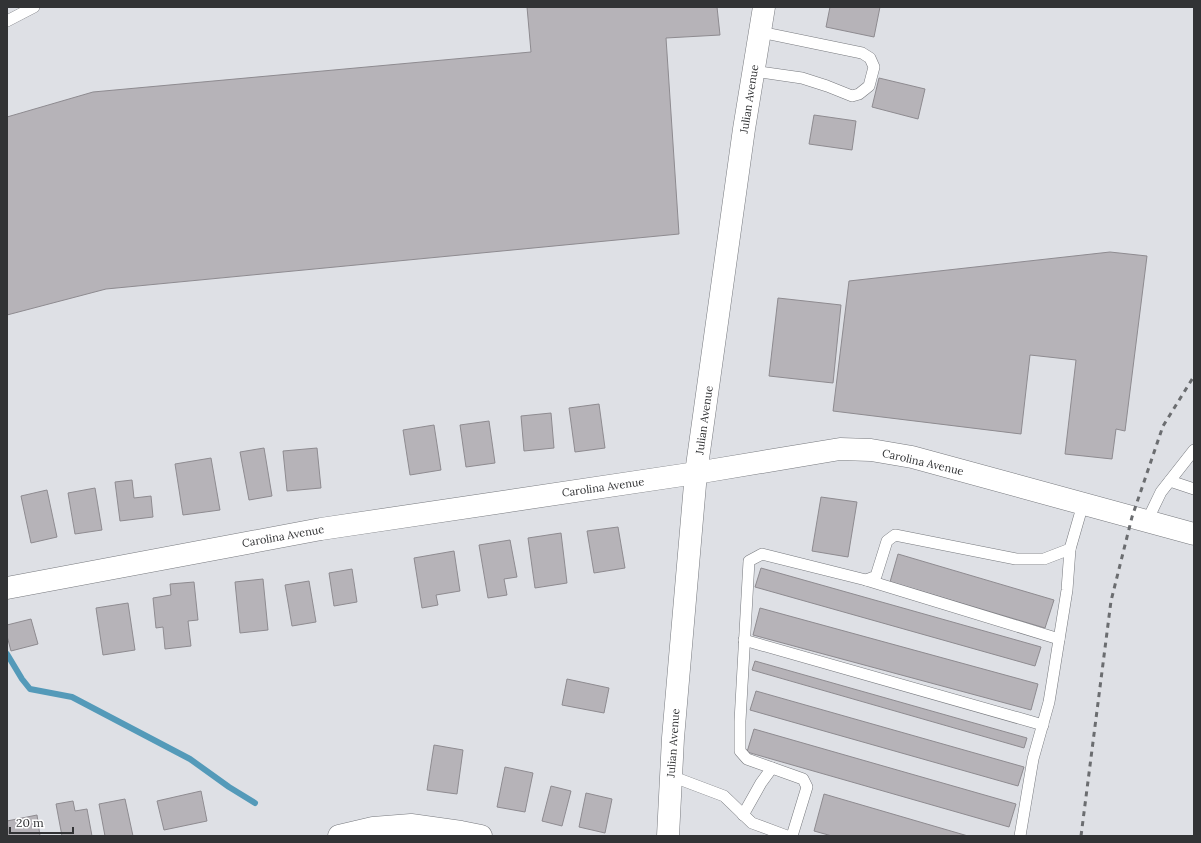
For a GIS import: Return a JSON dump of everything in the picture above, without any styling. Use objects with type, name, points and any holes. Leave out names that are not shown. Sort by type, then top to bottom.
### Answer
[{"type":"street","name":"Julian Avenue","points":[[668,836],[673,738],[696,473],[744,129],[764,7]]},
{"type":"street","name":"Carolina Avenue","points":[[7,588],[321,529],[696,473],[840,449],[871,450],[912,457],[1194,534]]},
{"type":"street","points":[[339,836],[373,828],[412,826],[481,836]]},
{"type":"lane","points":[[7,21],[34,7]]},
{"type":"lane","points":[[753,71],[802,78],[852,96],[859,94],[869,86],[874,67],[870,58],[862,53],[760,32]]},
{"type":"lane","points":[[1147,521],[1161,492],[1194,450]]},
{"type":"lane","points":[[1170,481],[1194,489]]},
{"type":"lane","points":[[1020,836],[1033,759],[1049,702],[1067,590],[1070,550],[1083,504]]},
{"type":"lane","points":[[866,580],[876,576],[886,541],[895,536],[1016,559],[1044,559],[1070,550]]},
{"type":"lane","points":[[792,836],[807,787],[803,779],[747,759],[740,752],[740,721],[749,561],[762,554],[866,580],[1059,639]]},
{"type":"lane","points":[[744,640],[1043,725]]},
{"type":"lane","points":[[743,815],[761,783],[772,768]]},
{"type":"lane","points":[[671,776],[724,796],[752,823],[787,836]]},
{"type":"building","points":[[527,7],[717,7],[720,35],[666,38],[679,234],[106,289],[7,315],[7,117],[93,92],[531,52]]},
{"type":"building","points":[[830,7],[880,7],[874,37],[826,27]]},
{"type":"building","points":[[879,78],[925,89],[918,119],[872,107]]},
{"type":"building","points":[[814,115],[856,121],[852,150],[809,144]]},
{"type":"building","points":[[1110,252],[1147,256],[1125,431],[1116,429],[1112,459],[1065,454],[1076,360],[1030,355],[1021,434],[833,411],[849,281]]},
{"type":"building","points":[[778,298],[841,305],[833,383],[769,376]]},
{"type":"building","points":[[599,404],[605,448],[575,452],[569,408]]},
{"type":"building","points":[[551,413],[554,448],[524,451],[521,416]]},
{"type":"building","points":[[489,421],[495,463],[466,467],[460,425]]},
{"type":"building","points":[[434,425],[441,470],[410,475],[403,430]]},
{"type":"building","points":[[264,448],[272,496],[249,500],[240,452]]},
{"type":"building","points":[[317,448],[321,488],[287,491],[283,451]]},
{"type":"building","points":[[211,458],[220,510],[183,515],[175,464]]},
{"type":"building","points":[[132,480],[134,498],[151,496],[153,517],[120,521],[115,482]]},
{"type":"building","points":[[95,488],[102,530],[75,534],[68,493]]},
{"type":"building","points":[[47,490],[57,537],[31,543],[21,496]]},
{"type":"building","points":[[821,497],[857,502],[848,557],[812,551]]},
{"type":"building","points":[[618,527],[625,568],[594,573],[587,531]]},
{"type":"building","points":[[561,533],[567,583],[535,588],[528,538]]},
{"type":"building","points":[[510,540],[517,577],[504,579],[507,595],[488,598],[479,545]]},
{"type":"building","points":[[454,551],[460,591],[436,595],[438,605],[422,608],[414,558]]},
{"type":"building","points":[[898,554],[1054,600],[1045,628],[890,582]]},
{"type":"building","points":[[761,568],[1041,647],[1035,666],[755,587]]},
{"type":"building","points":[[352,569],[357,602],[334,606],[329,573]]},
{"type":"building","points":[[263,579],[268,630],[240,633],[235,582]]},
{"type":"building","points":[[309,581],[316,622],[292,626],[285,585]]},
{"type":"building","points":[[194,582],[198,620],[188,621],[191,646],[165,649],[163,627],[156,628],[153,598],[171,595],[170,584]]},
{"type":"building","points":[[128,603],[135,650],[103,655],[96,608]]},
{"type":"building","points":[[760,608],[1038,684],[1031,710],[753,635]]},
{"type":"building","points":[[31,619],[38,644],[11,651],[7,636],[7,625]]},
{"type":"building","points":[[755,661],[1027,738],[1024,748],[752,670]]},
{"type":"building","points":[[567,679],[609,688],[604,713],[562,705]]},
{"type":"building","points":[[756,691],[1024,767],[1018,786],[750,710]]},
{"type":"building","points":[[754,729],[1016,804],[1009,827],[747,752]]},
{"type":"building","points":[[434,745],[463,750],[457,794],[427,790]]},
{"type":"building","points":[[505,767],[533,773],[525,812],[497,807]]},
{"type":"building","points":[[551,786],[571,791],[562,826],[542,821]]},
{"type":"building","points":[[201,791],[207,821],[164,830],[157,801]]},
{"type":"building","points":[[586,793],[612,799],[605,833],[579,827]]},
{"type":"building","points":[[824,794],[968,836],[832,836],[814,831]]},
{"type":"building","points":[[125,799],[133,836],[105,836],[99,804]]},
{"type":"building","points":[[73,801],[75,811],[87,809],[92,836],[62,836],[56,804]]},
{"type":"building","points":[[37,815],[40,836],[9,836],[7,821]]},
{"type":"waterway","points":[[7,654],[30,689],[72,697],[190,759],[229,787],[255,803]]},
{"type":"railway","points":[[1081,836],[1111,601],[1132,517],[1163,426],[1194,376]]}]
